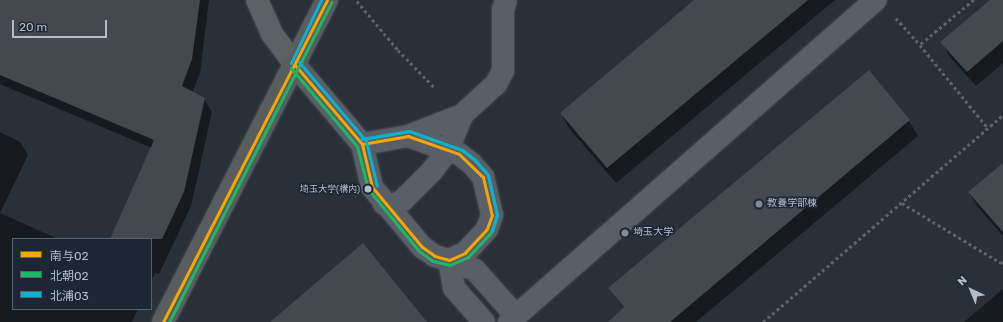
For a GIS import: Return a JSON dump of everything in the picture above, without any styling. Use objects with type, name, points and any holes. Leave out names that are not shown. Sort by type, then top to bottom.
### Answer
[{"type":"highway","points":[[163,322],[327,0]]},
{"type":"main road","points":[[257,0],[272,34],[295,65]]},
{"type":"lane","points":[[362,144],[408,136],[462,115],[496,84],[503,71],[503,10],[506,0]]},
{"type":"lane","points":[[295,65],[362,144],[372,187],[384,204],[422,247],[435,256],[475,270],[512,319],[876,0]]},
{"type":"lane","points":[[384,204],[396,204],[403,200],[431,172],[448,150],[462,115]]},
{"type":"lane","points":[[408,136],[448,150],[472,164],[483,177],[492,215],[487,229],[465,253],[449,260]]},
{"type":"lane","points":[[449,260],[454,288],[484,322]]},
{"type":"path","points":[[920,45],[974,0]]},
{"type":"path","points":[[358,2],[398,50],[435,88]]},
{"type":"path","points":[[895,17],[988,128]]},
{"type":"path","points":[[763,322],[1003,115]]},
{"type":"path","points":[[902,203],[1001,263],[1003,262]]},
{"type":"building","points":[[0,0],[200,0],[192,59],[182,86],[205,98],[184,192],[162,239],[110,238],[154,140],[0,75]]},
{"type":"building","points":[[694,0],[808,0],[607,168],[560,113]]},
{"type":"building","points":[[990,0],[1003,0],[1003,41],[967,72],[940,42]]},
{"type":"building","name":"教養学部棟","points":[[869,70],[910,120],[670,322],[608,322],[624,307],[608,288]]},
{"type":"building","points":[[1003,163],[1003,232],[968,192]]},
{"type":"building","points":[[363,243],[427,322],[270,322]]},
{"type":"transit line","name":"北浦03","points":[[291,63],[321,0]]},
{"type":"transit line","name":"南与02","points":[[163,322],[327,0]]},
{"type":"transit line","name":"北朝02","points":[[169,322],[331,2]]},
{"type":"transit line","name":"北浦03","points":[[299,62],[366,141],[377,186]]},
{"type":"transit line","name":"南与02","points":[[295,65],[362,144]]},
{"type":"transit line","name":"北朝02","points":[[291,68],[357,146],[368,189],[419,251],[433,261],[450,265],[468,257],[491,232],[497,215],[488,175],[475,160],[462,150],[409,131],[364,139]]},
{"type":"transit line","name":"北浦03","points":[[361,139],[409,131],[462,150],[475,160],[488,175],[497,215],[492,231]]},
{"type":"transit line","name":"南与02","points":[[408,136],[459,154],[483,177],[492,215],[487,229],[465,253],[449,260],[435,256],[422,247],[372,187],[362,144],[408,136]]},
{"type":"place","name":"埼玉大学(構内)","points":[[368,189]]},
{"type":"place","name":"教養学部棟","points":[[759,204]]},
{"type":"place","name":"埼玉大学","points":[[625,233]]}]
